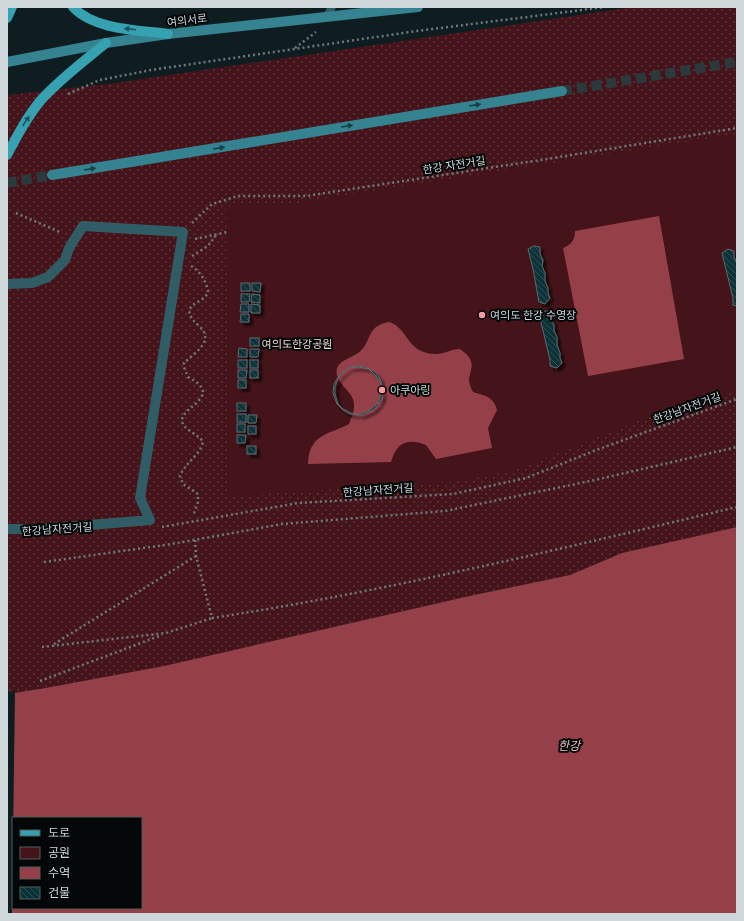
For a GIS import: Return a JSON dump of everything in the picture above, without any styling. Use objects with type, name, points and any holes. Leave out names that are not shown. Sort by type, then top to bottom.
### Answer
[{"type":"main road","points":[[7,18],[12,7]]},
{"type":"main road","points":[[73,7],[80,14],[111,27],[168,34]]},
{"type":"main road","name":"여의서로","points":[[7,62],[106,43],[168,34],[418,7]]},
{"type":"main road","points":[[7,155],[28,118],[42,100],[68,75],[106,43]]},
{"type":"main road","points":[[52,176],[562,91]]},
{"type":"street","points":[[7,284],[32,283],[48,277],[65,260],[69,248],[83,226],[183,232],[140,498],[150,520],[41,529],[7,529]]},
{"type":"lane","points":[[327,16],[332,7]]},
{"type":"path","points":[[68,94],[100,80],[150,70],[417,31],[605,7]]},
{"type":"path","name":"한강 자전거길","points":[[183,232],[212,204],[238,196],[306,196],[737,128]]},
{"type":"path","points":[[16,213],[75,239]]},
{"type":"path","points":[[181,243],[227,232]]},
{"type":"path","points":[[194,513],[198,502],[198,494],[183,484],[180,476],[183,468],[202,448],[203,442],[200,437],[186,429],[182,420],[184,415],[196,405],[202,392],[201,387],[196,381],[188,377],[184,363],[199,352],[206,337],[205,332],[192,321],[189,311],[193,305],[206,298],[208,292],[203,277],[190,265],[188,260],[208,246],[216,235]]},
{"type":"path","name":"한강남자전거길","points":[[155,528],[194,523],[298,503],[453,494],[526,478],[599,449],[737,399]]},
{"type":"path","points":[[44,562],[195,540],[282,524],[445,511],[595,480],[737,447]]},
{"type":"path","points":[[40,681],[166,633],[212,618],[283,607],[462,571],[737,507]]},
{"type":"path","points":[[195,540],[196,556],[212,618]]},
{"type":"path","points":[[52,646],[196,556]]},
{"type":"path","points":[[42,647],[166,633]]},
{"type":"green space","name":"여의도한강공원","points":[[634,7],[737,7],[737,527],[622,553],[570,575],[465,597],[164,666],[7,694],[7,95],[108,84]]},
{"type":"green space","name":"여의도 한강 수영장","points":[[737,134],[737,390],[635,422],[511,471],[461,481],[229,496],[226,208],[236,203],[296,203]]},
{"type":"water","points":[[659,216],[684,359],[588,376],[563,248],[572,242],[575,231]]},
{"type":"water","points":[[389,322],[396,325],[413,345],[426,353],[436,354],[460,349],[467,355],[472,363],[469,381],[473,392],[491,399],[497,410],[488,428],[492,448],[436,459],[426,445],[408,442],[404,443],[396,450],[391,462],[308,464],[309,454],[316,441],[321,437],[349,424],[353,414],[354,401],[338,379],[338,366],[340,363],[363,349],[376,327]]},
{"type":"water","name":"한강","points":[[737,527],[737,914],[7,914],[7,694],[164,666],[465,597],[570,575],[622,553]]},
{"type":"pier","points":[[15,691],[13,817],[12,817],[12,914],[7,914],[7,692]]},
{"type":"building","points":[[534,246],[540,247],[540,254],[543,260],[542,266],[545,273],[545,281],[550,298],[545,304],[539,302],[528,249]]},
{"type":"building","points":[[728,249],[734,251],[734,257],[737,263],[737,306],[733,305],[733,298],[722,253]]},
{"type":"building","points":[[241,283],[250,283],[250,291],[241,291]]},
{"type":"building","points":[[252,283],[261,283],[260,292],[252,291]]},
{"type":"building","points":[[241,294],[250,294],[249,302],[241,302]]},
{"type":"building","points":[[252,294],[260,295],[260,303],[251,302]]},
{"type":"building","points":[[241,304],[249,304],[249,312],[240,312]]},
{"type":"building","points":[[251,304],[260,305],[260,313],[251,313]]},
{"type":"building","points":[[545,311],[552,312],[551,318],[557,337],[557,345],[562,363],[557,368],[550,366],[550,360],[539,314]]},
{"type":"building","points":[[241,314],[249,314],[249,322],[240,322]]},
{"type":"building","points":[[250,338],[259,338],[259,346],[250,346]]},
{"type":"building","points":[[239,348],[247,349],[247,357],[238,357]]},
{"type":"building","points":[[250,349],[259,349],[258,357],[250,357]]},
{"type":"building","points":[[238,360],[247,360],[247,368],[238,368]]},
{"type":"building","points":[[250,360],[258,360],[258,368],[250,368]]},
{"type":"building","name":"아쿠아링","points":[[358,366],[365,367],[369,369],[375,372],[380,379],[382,386],[382,398],[378,405],[373,410],[362,415],[350,414],[343,410],[337,404],[333,393],[334,384],[340,374],[350,367]],"holes":[[[359,367],[369,369],[381,384],[381,394],[378,403],[370,410],[360,414],[353,414],[343,409],[338,404],[335,394],[335,387],[339,376],[349,368]]]},
{"type":"building","points":[[238,370],[247,370],[246,378],[238,378]]},
{"type":"building","points":[[250,370],[258,370],[258,378],[250,378]]},
{"type":"building","points":[[238,380],[246,380],[246,388],[238,388]]},
{"type":"building","points":[[237,403],[246,403],[246,411],[237,411]]},
{"type":"building","points":[[237,414],[246,414],[246,422],[237,422]]},
{"type":"building","points":[[248,415],[257,415],[256,423],[248,423]]},
{"type":"building","points":[[237,424],[245,424],[245,432],[237,432]]},
{"type":"building","points":[[248,426],[256,426],[256,434],[248,434]]},
{"type":"building","points":[[237,435],[246,435],[245,443],[237,443]]},
{"type":"building","points":[[247,446],[256,446],[256,454],[247,454]]},
{"type":"tunnel","points":[[562,91],[737,62]]},
{"type":"tunnel","points":[[7,183],[52,175]]},
{"type":"place","name":"여의도 한강 수영장","points":[[482,315]]},
{"type":"place","name":"아쿠아링","points":[[382,390]]}]
